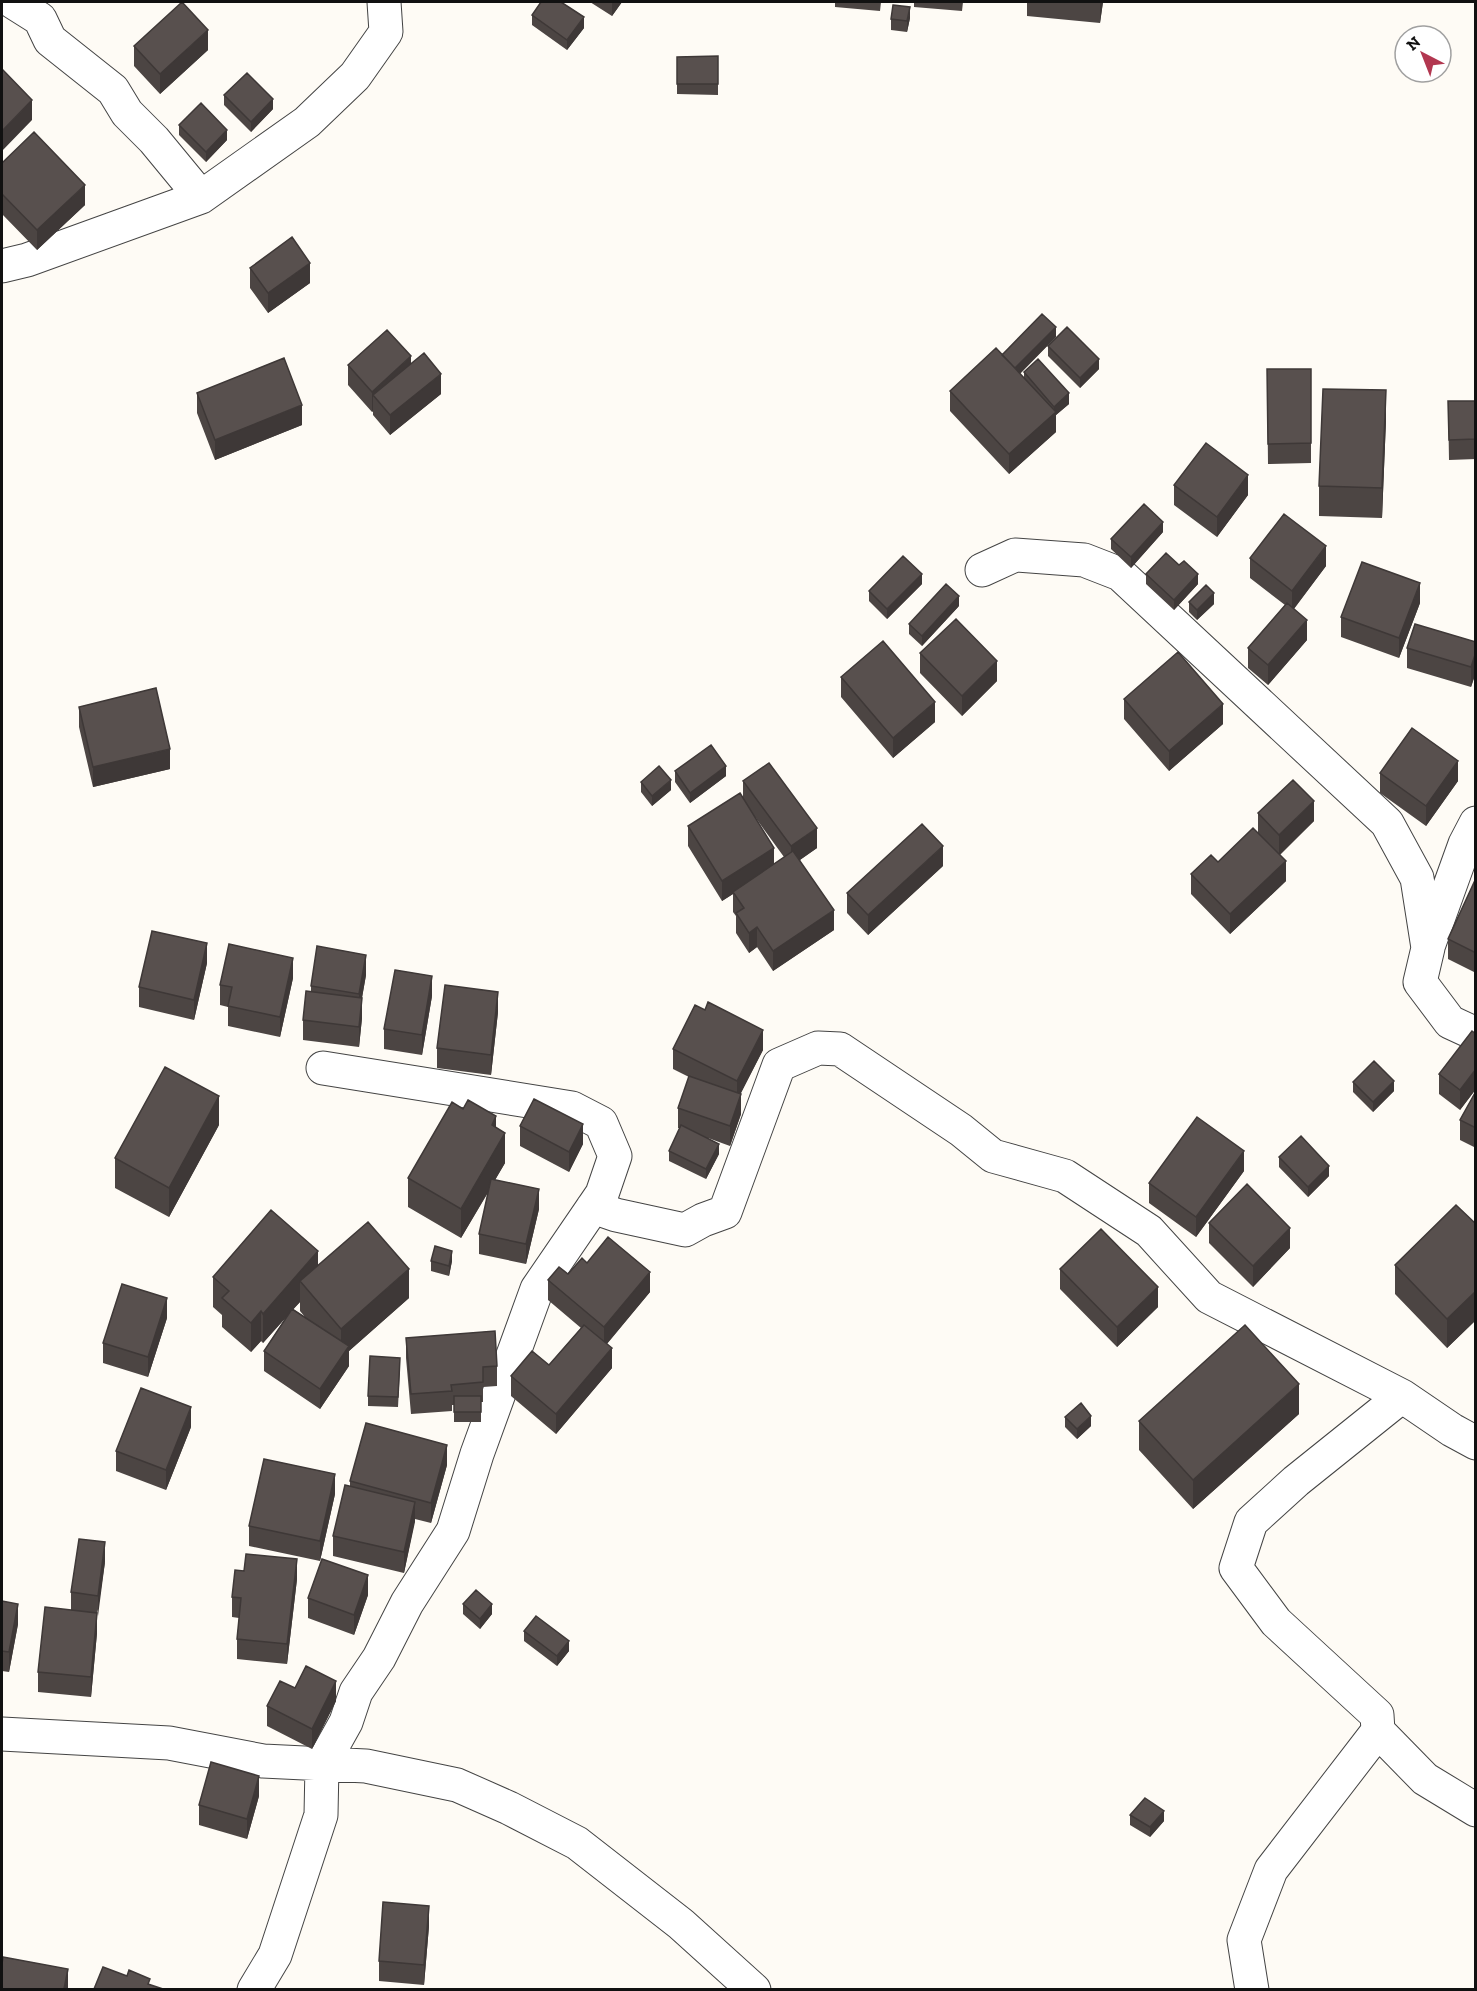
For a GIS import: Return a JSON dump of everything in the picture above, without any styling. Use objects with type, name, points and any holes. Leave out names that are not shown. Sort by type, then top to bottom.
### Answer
[{"type":"street","points":[[13,2],[40,19],[50,40],[113,90],[128,113],[201,197]]},
{"type":"street","points":[[2,266],[27,260],[201,197],[307,122],[355,76],[386,32],[384,2]]},
{"type":"street","points":[[982,570],[1015,555],[1084,560],[1120,574],[1388,823],[1417,878],[1428,948]]},
{"type":"street","points":[[1476,823],[1465,844],[1428,948],[1420,982],[1450,1022],[1476,1034]]},
{"type":"street","points":[[593,1207],[616,1215],[685,1230],[725,1212],[779,1065],[818,1048],[840,1048],[961,1130],[993,1156],[1065,1176],[1149,1231],[1209,1297],[1402,1396],[1452,1430],[1476,1443]]},
{"type":"street","points":[[254,1989],[275,1955],[321,1815],[322,1765],[346,1722],[356,1692],[379,1658],[407,1603],[453,1531],[477,1454],[537,1289],[602,1194],[615,1156],[601,1123],[572,1108],[323,1068]]},
{"type":"street","points":[[1402,1396],[1296,1481],[1251,1522],[1236,1568],[1276,1622],[1377,1715],[1378,1731],[1425,1779],[1476,1810]]},
{"type":"street","points":[[1252,1989],[1244,1940],[1271,1870],[1378,1731]]},
{"type":"street","points":[[2,1734],[169,1743],[263,1761],[366,1767],[457,1785],[576,1843],[681,1924],[754,1989]]},
{"type":"building","points":[[182,2],[208,30],[160,74],[134,46]]},
{"type":"building","points":[[541,2],[561,2],[584,17],[567,40],[532,15]]},
{"type":"building","points":[[893,5],[910,7],[907,21],[891,19]]},
{"type":"building","points":[[718,56],[718,84],[677,84],[677,57]]},
{"type":"building","points":[[2,69],[32,100],[2,131]]},
{"type":"building","points":[[247,73],[273,99],[251,122],[224,95]]},
{"type":"building","points":[[201,103],[227,130],[206,152],[179,125]]},
{"type":"building","points":[[34,132],[85,185],[37,230],[2,194],[2,163]]},
{"type":"building","points":[[292,237],[310,263],[268,293],[250,268]]},
{"type":"building","points":[[1042,314],[1056,327],[1015,368],[1002,355]]},
{"type":"building","points":[[1067,327],[1099,359],[1080,378],[1048,346]]},
{"type":"building","points":[[387,330],[411,356],[372,392],[348,365]]},
{"type":"building","points":[[996,348],[1056,412],[1009,454],[950,391]]},
{"type":"building","points":[[424,353],[441,374],[390,415],[373,395]]},
{"type":"building","points":[[284,358],[302,405],[215,440],[197,393]]},
{"type":"building","points":[[1038,359],[1069,393],[1054,407],[1024,372]]},
{"type":"building","points":[[1267,369],[1311,369],[1311,443],[1268,444]]},
{"type":"building","points":[[1323,389],[1386,390],[1382,488],[1319,486]]},
{"type":"building","points":[[1448,401],[1476,401],[1476,439],[1449,440]]},
{"type":"building","points":[[1206,443],[1248,475],[1217,517],[1174,485]]},
{"type":"building","points":[[1144,504],[1163,522],[1131,557],[1111,539]]},
{"type":"building","points":[[1284,514],[1326,546],[1292,591],[1250,558]]},
{"type":"building","points":[[1166,553],[1179,565],[1184,561],[1198,574],[1174,600],[1146,574]]},
{"type":"building","points":[[903,556],[922,574],[887,609],[869,591]]},
{"type":"building","points":[[1362,562],[1420,583],[1399,638],[1341,617]]},
{"type":"building","points":[[946,584],[959,596],[922,636],[909,624]]},
{"type":"building","points":[[1206,585],[1214,593],[1197,610],[1189,602]]},
{"type":"building","points":[[1287,603],[1307,620],[1268,665],[1248,648]]},
{"type":"building","points":[[956,619],[997,661],[962,696],[920,653]]},
{"type":"building","points":[[1415,624],[1476,642],[1476,652],[1471,667],[1407,648]]},
{"type":"building","points":[[883,641],[935,702],[893,738],[841,677]]},
{"type":"building","points":[[1178,652],[1223,704],[1169,751],[1124,699]]},
{"type":"building","points":[[156,688],[170,749],[93,767],[79,707]]},
{"type":"building","points":[[1412,728],[1458,761],[1426,806],[1380,773]]},
{"type":"building","points":[[711,745],[726,766],[690,793],[675,771]]},
{"type":"building","points":[[769,763],[817,828],[791,846],[743,781]]},
{"type":"building","points":[[659,766],[671,780],[652,796],[641,782]]},
{"type":"building","points":[[1293,780],[1314,801],[1279,835],[1258,813]]},
{"type":"building","points":[[740,793],[774,848],[722,881],[688,826]]},
{"type":"building","points":[[922,824],[943,846],[868,915],[847,893]]},
{"type":"building","points":[[1253,828],[1286,861],[1230,914],[1191,874],[1211,855],[1218,862]]},
{"type":"building","points":[[793,851],[834,910],[773,951],[757,927],[749,933],[736,913],[744,908],[733,892]]},
{"type":"building","points":[[1476,878],[1476,953],[1448,939]]},
{"type":"building","points":[[152,931],[207,943],[194,1000],[139,987]]},
{"type":"building","points":[[229,944],[293,958],[280,1017],[228,1006],[232,987],[220,985]]},
{"type":"building","points":[[317,946],[366,955],[359,994],[311,986]]},
{"type":"building","points":[[395,970],[432,976],[422,1035],[384,1029]]},
{"type":"building","points":[[445,985],[498,992],[491,1055],[437,1048]]},
{"type":"building","points":[[306,991],[362,998],[359,1027],[303,1020]]},
{"type":"building","points":[[708,1002],[763,1030],[737,1081],[673,1049],[695,1005],[705,1010]]},
{"type":"building","points":[[1472,1031],[1476,1034],[1476,1069],[1460,1090],[1439,1074]]},
{"type":"building","points":[[1374,1061],[1394,1081],[1373,1102],[1353,1082]]},
{"type":"building","points":[[165,1067],[219,1096],[169,1188],[115,1158]]},
{"type":"building","points":[[689,1076],[741,1094],[730,1126],[678,1108]]},
{"type":"building","points":[[1476,1091],[1476,1128],[1460,1120]]},
{"type":"building","points":[[534,1099],[583,1124],[569,1152],[520,1126]]},
{"type":"building","points":[[468,1100],[496,1116],[492,1125],[505,1133],[461,1209],[408,1178],[452,1102],[463,1109]]},
{"type":"building","points":[[1197,1117],[1244,1151],[1196,1217],[1149,1183]]},
{"type":"building","points":[[681,1125],[719,1144],[706,1169],[669,1151]]},
{"type":"building","points":[[1301,1136],[1329,1166],[1308,1187],[1279,1157]]},
{"type":"building","points":[[491,1179],[539,1189],[526,1244],[479,1234]]},
{"type":"building","points":[[1247,1184],[1290,1228],[1253,1266],[1209,1223]]},
{"type":"building","points":[[1456,1205],[1476,1224],[1476,1291],[1447,1319],[1395,1265]]},
{"type":"building","points":[[271,1210],[318,1251],[263,1314],[261,1311],[251,1323],[222,1298],[229,1291],[213,1277]]},
{"type":"building","points":[[368,1222],[409,1269],[341,1329],[300,1281]]},
{"type":"building","points":[[1101,1229],[1158,1287],[1117,1327],[1060,1269]]},
{"type":"building","points":[[608,1237],[650,1272],[604,1327],[548,1280],[559,1267],[568,1274],[582,1258],[587,1263]]},
{"type":"building","points":[[435,1246],[452,1251],[449,1266],[431,1261]]},
{"type":"building","points":[[122,1284],[167,1298],[148,1357],[103,1343]]},
{"type":"building","points":[[292,1309],[349,1346],[320,1389],[264,1351]]},
{"type":"building","points":[[584,1325],[612,1348],[556,1414],[511,1376],[532,1351],[549,1365]]},
{"type":"building","points":[[1245,1325],[1299,1384],[1193,1480],[1139,1421]]},
{"type":"building","points":[[495,1331],[497,1366],[483,1367],[483,1382],[451,1385],[452,1391],[411,1394],[406,1338]]},
{"type":"building","points":[[370,1356],[400,1358],[398,1397],[368,1396]]},
{"type":"building","points":[[141,1388],[191,1407],[166,1470],[116,1451]]},
{"type":"building","points":[[454,1396],[481,1396],[481,1412],[454,1412]]},
{"type":"building","points":[[1081,1403],[1091,1416],[1077,1429],[1065,1417]]},
{"type":"building","points":[[366,1423],[447,1445],[431,1503],[350,1481]]},
{"type":"building","points":[[264,1459],[335,1474],[320,1541],[249,1526]]},
{"type":"building","points":[[345,1485],[415,1502],[404,1552],[333,1536]]},
{"type":"building","points":[[79,1539],[105,1542],[98,1596],[71,1592]]},
{"type":"building","points":[[246,1554],[297,1559],[287,1644],[237,1639],[241,1598],[232,1597],[235,1570],[244,1571]]},
{"type":"building","points":[[322,1559],[368,1575],[354,1615],[308,1598]]},
{"type":"building","points":[[476,1590],[492,1604],[480,1619],[463,1604]]},
{"type":"building","points":[[2,1601],[18,1604],[9,1652],[2,1651]]},
{"type":"building","points":[[45,1607],[97,1613],[91,1677],[38,1672]]},
{"type":"building","points":[[536,1616],[569,1641],[557,1656],[524,1631]]},
{"type":"building","points":[[306,1666],[336,1681],[312,1729],[267,1706],[280,1681],[295,1688]]},
{"type":"building","points":[[211,1762],[259,1776],[247,1819],[199,1805]]},
{"type":"building","points":[[1145,1798],[1164,1811],[1150,1827],[1130,1815]]},
{"type":"building","points":[[383,1902],[429,1906],[424,1965],[379,1961]]},
{"type":"building","points":[[3,1957],[68,1969],[64,1989],[2,1989]]},
{"type":"building","points":[[103,1967],[127,1976],[129,1970],[150,1979],[148,1984],[163,1989],[94,1989]]}]
